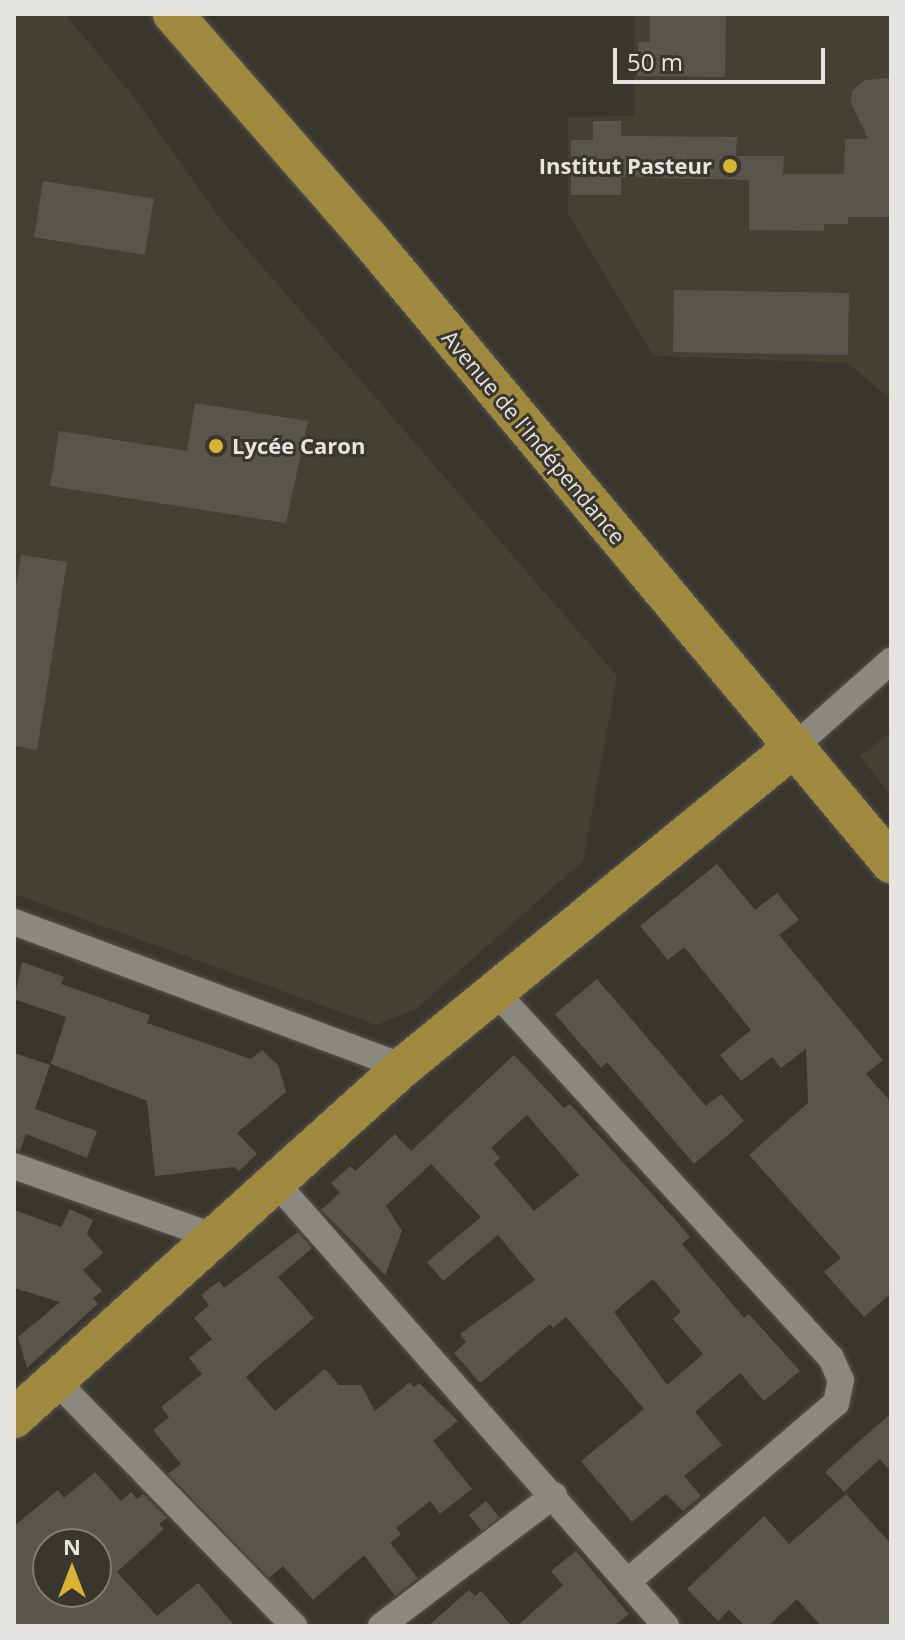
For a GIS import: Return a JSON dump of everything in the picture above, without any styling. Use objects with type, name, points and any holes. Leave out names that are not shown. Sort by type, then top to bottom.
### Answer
[{"type":"main road","name":"Avenue de l'Indépendance","points":[[173,14],[371,241],[891,863]]},
{"type":"main road","points":[[15,1416],[218,1238],[403,1067],[493,989],[794,747]]},
{"type":"street","points":[[794,747],[891,661]]},
{"type":"street","points":[[14,922],[403,1067]]},
{"type":"street","points":[[493,989],[831,1358],[841,1380],[836,1403],[628,1581]]},
{"type":"street","points":[[14,1166],[218,1238]]},
{"type":"street","points":[[277,1184],[554,1495],[666,1626]]},
{"type":"street","points":[[56,1381],[294,1626]]},
{"type":"street","points":[[381,1626],[554,1495]]},
{"type":"shaded area","name":"Lycée Caron","points":[[14,14],[65,14],[133,96],[219,217],[617,676],[583,861],[416,1009],[376,1025],[14,894]]},
{"type":"shaded area","name":"Institut Pasteur","points":[[634,14],[891,14],[891,400],[848,363],[653,356],[568,214],[568,117],[635,116]]},
{"type":"shaded area","points":[[891,732],[891,796],[860,756]]},
{"type":"building","points":[[650,14],[726,14],[725,77],[637,76],[638,42],[650,42]]},
{"type":"building","points":[[891,78],[891,217],[848,217],[848,224],[824,224],[824,231],[749,230],[749,180],[621,177],[621,195],[571,195],[571,140],[593,140],[593,121],[621,121],[621,136],[737,137],[736,156],[784,156],[783,174],[844,174],[845,139],[868,139],[851,103],[852,91],[865,80]]},
{"type":"building","points":[[43,181],[154,199],[145,255],[34,237]]},
{"type":"building","points":[[674,290],[849,293],[848,355],[673,352]]},
{"type":"building","points":[[195,403],[308,421],[286,523],[50,486],[59,431],[187,451]]},
{"type":"building","points":[[21,555],[67,562],[37,750],[14,746],[14,598]]},
{"type":"building","points":[[717,864],[755,910],[777,893],[799,920],[779,935],[883,1060],[866,1074],[891,1102],[891,1293],[864,1317],[824,1272],[841,1258],[749,1155],[808,1103],[806,1049],[781,1068],[772,1057],[741,1081],[720,1055],[751,1030],[684,947],[668,960],[640,926]]},
{"type":"building","points":[[22,962],[64,977],[61,984],[150,1015],[147,1023],[251,1059],[262,1050],[278,1065],[286,1092],[237,1133],[257,1154],[239,1171],[234,1167],[155,1176],[147,1101],[51,1064],[66,1017],[14,999]]},
{"type":"building","points":[[597,979],[706,1106],[721,1094],[744,1121],[694,1164],[607,1062],[601,1068],[555,1014]]},
{"type":"building","points":[[14,1053],[50,1065],[35,1109],[97,1131],[87,1158],[26,1134],[20,1151],[14,1150]]},
{"type":"building","points":[[514,1055],[564,1108],[570,1104],[672,1216],[690,1237],[682,1244],[744,1318],[749,1314],[800,1371],[764,1401],[740,1373],[695,1412],[722,1445],[684,1476],[701,1496],[683,1511],[666,1494],[632,1522],[581,1461],[644,1409],[566,1317],[553,1328],[550,1324],[480,1383],[454,1353],[466,1342],[460,1334],[535,1280],[498,1235],[443,1281],[427,1262],[481,1217],[431,1164],[386,1206],[402,1231],[385,1275],[321,1210],[340,1193],[331,1183],[350,1166],[355,1171],[395,1134],[411,1151]],"holes":[[[527,1115],[579,1175],[534,1211],[494,1164],[500,1158],[491,1148]],[[653,1279],[681,1312],[673,1319],[703,1354],[667,1385],[614,1312]]]},
{"type":"building","points":[[70,1209],[93,1220],[87,1234],[103,1253],[83,1270],[102,1291],[93,1298],[98,1304],[27,1368],[18,1337],[60,1302],[14,1288],[14,1210],[61,1227]]},
{"type":"building","points":[[298,1232],[312,1248],[278,1277],[314,1318],[246,1377],[275,1411],[325,1369],[339,1385],[361,1385],[375,1411],[410,1382],[414,1387],[419,1383],[458,1421],[433,1441],[472,1489],[440,1514],[430,1501],[396,1528],[401,1534],[390,1543],[418,1578],[395,1596],[364,1555],[313,1600],[283,1566],[269,1578],[168,1474],[181,1464],[153,1430],[169,1417],[161,1407],[202,1374],[189,1358],[212,1339],[194,1318],[209,1305],[201,1295],[219,1281],[224,1288]]},
{"type":"building","points":[[891,1413],[891,1472],[880,1459],[844,1492],[825,1472]]},
{"type":"building","points":[[95,1472],[121,1501],[131,1492],[137,1499],[143,1494],[167,1518],[159,1524],[164,1529],[117,1572],[157,1616],[198,1583],[235,1626],[14,1626],[14,1526],[58,1490],[64,1498]]},
{"type":"building","points":[[846,1494],[891,1544],[891,1626],[821,1626],[797,1599],[768,1626],[745,1626],[729,1610],[718,1621],[687,1589],[764,1516],[789,1544]]},
{"type":"building","points":[[486,1501],[499,1517],[482,1531],[469,1515]]},
{"type":"building","points":[[576,1551],[629,1614],[614,1626],[517,1626],[563,1585],[551,1571]]},
{"type":"building","points":[[469,1590],[475,1596],[481,1591],[512,1626],[428,1626]]},
{"type":"place","name":"Institut Pasteur","points":[[730,166]]},
{"type":"place","name":"Lycée Caron","points":[[216,446]]}]
